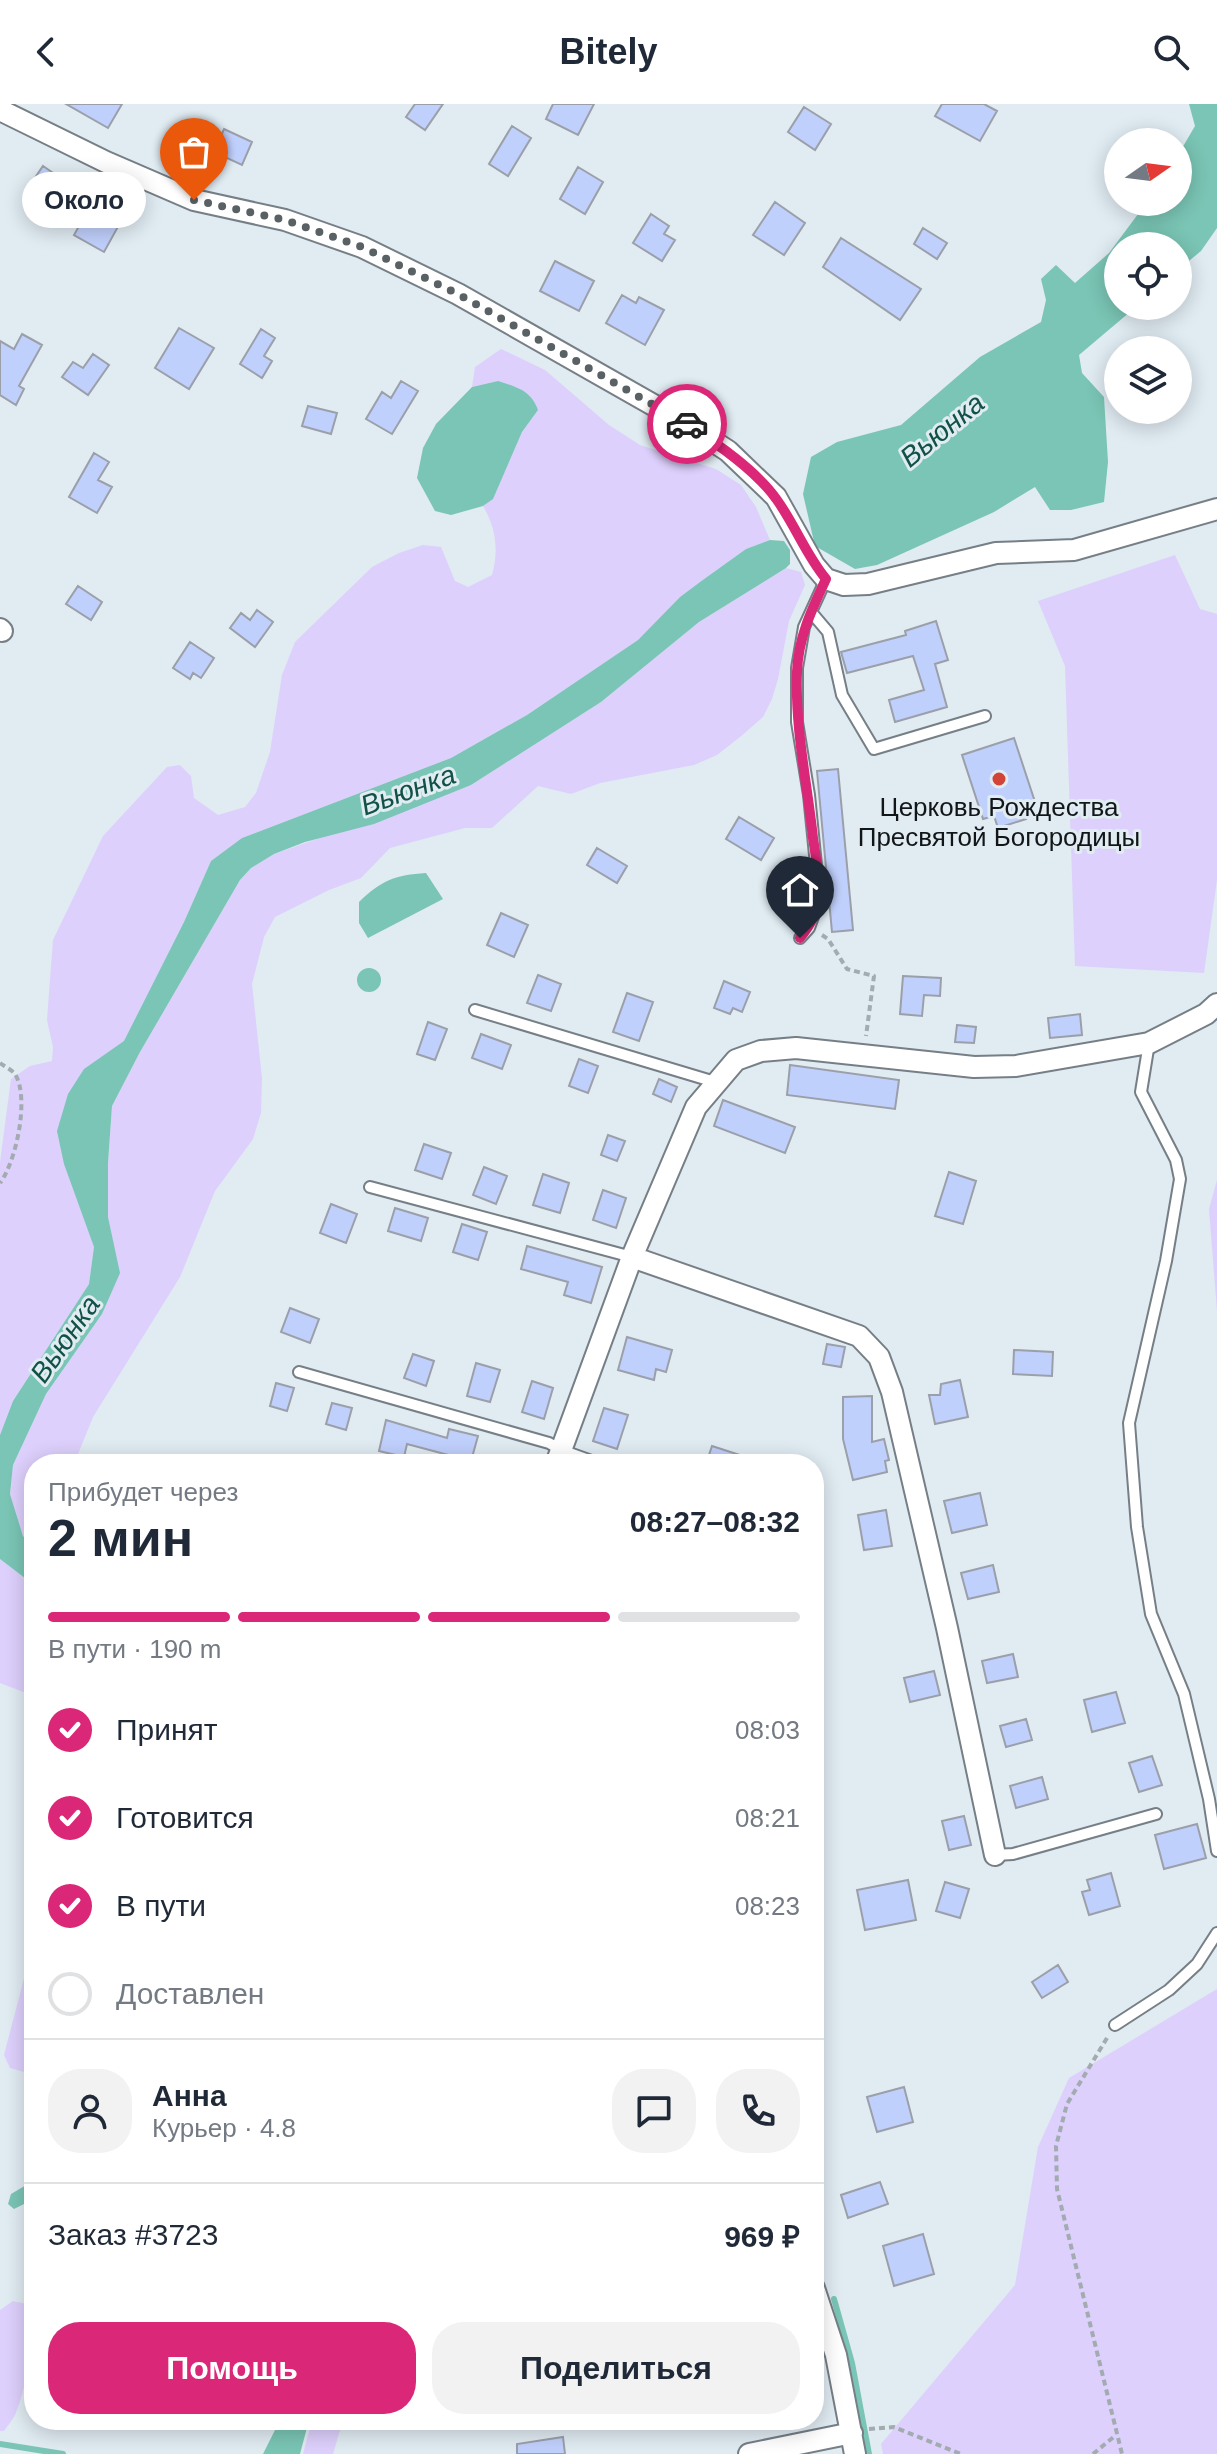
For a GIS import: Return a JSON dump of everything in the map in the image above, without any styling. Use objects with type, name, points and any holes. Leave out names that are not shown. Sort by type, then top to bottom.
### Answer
[{"type":"street","points":[[0,110],[106,162],[194,200],[285,220],[362,247],[458,294],[685,423],[728,451],[776,497],[820,572],[844,585],[868,584],[996,553],[1074,550],[1217,509]]},
{"type":"street","points":[[560,1454],[632,1257],[696,1107],[736,1060],[761,1051],[796,1048],[974,1067],[1016,1066],[1149,1043],[1206,1014],[1217,1004]]},
{"type":"street","points":[[632,1257],[859,1336],[879,1357],[896,1407],[995,1855]]},
{"type":"street","points":[[749,2454],[853,2444],[836,2355],[824,2318]]},
{"type":"lane","points":[[800,938],[809,928],[818,903],[818,885],[809,795],[797,722],[797,682],[804,627],[811,612],[820,572]]},
{"type":"lane","points":[[811,612],[828,632],[842,695],[874,749],[985,716]]},
{"type":"lane","points":[[475,1010],[715,1082]]},
{"type":"lane","points":[[1149,1043],[1141,1092],[1176,1160],[1180,1179],[1166,1261],[1129,1423],[1137,1527],[1151,1614],[1184,1694],[1209,1799],[1217,1851]]},
{"type":"lane","points":[[370,1187],[632,1257]]},
{"type":"lane","points":[[299,1372],[549,1443],[557,1454]]},
{"type":"lane","points":[[995,1855],[1013,1854],[1156,1814]]},
{"type":"lane","points":[[1115,2025],[1169,1990],[1197,1964],[1217,1933]]},
{"type":"path","points":[[809,928],[828,939],[847,969],[874,976],[863,1054]]},
{"type":"path","points":[[0,1063],[15,1073],[20,1105],[20,1128],[6,1175],[0,1183]]},
{"type":"path","points":[[1115,2025],[1067,2104],[1056,2146],[1057,2189],[1122,2454]]},
{"type":"path","points":[[881,2426],[894,2427],[961,2454]]},
{"type":"path","points":[[1093,2454],[1117,2434]]},
{"type":"shaded area","points":[[501,349],[545,370],[609,425],[640,445],[716,469],[741,485],[756,507],[770,540],[746,549],[700,582],[680,597],[638,640],[527,715],[451,758],[242,838],[211,861],[124,1042],[107,1055],[84,1217],[94,1247],[89,1284],[13,1401],[0,1435],[0,1162],[11,1079],[30,1066],[52,1061],[53,1047],[47,1020],[53,940],[103,836],[167,767],[180,765],[191,776],[194,798],[218,815],[245,807],[256,793],[270,752],[282,675],[295,642],[372,567],[423,545],[441,547],[455,581],[468,587],[492,575],[495,539],[483,506],[493,498],[522,432],[538,410],[498,381],[472,387],[475,367]]},
{"type":"shaded area","points":[[1175,555],[1200,609],[1217,614],[1217,880],[1204,973],[1075,966],[1065,666],[1038,601]]},
{"type":"shaded area","points":[[786,568],[801,572],[805,585],[789,621],[772,699],[763,717],[717,755],[694,765],[600,783],[571,794],[538,786],[492,828],[465,828],[390,848],[361,878],[275,917],[264,937],[252,984],[262,1078],[261,1113],[253,1139],[215,1191],[180,1277],[93,1417],[78,1454],[24,1454],[24,1537],[10,1494],[13,1465],[46,1394],[102,1314],[119,1273],[108,1217],[112,1106],[240,880],[251,868],[274,854],[471,785],[601,702],[699,622]]},
{"type":"shaded area","points":[[1217,1180],[1217,1311],[1209,1209]]},
{"type":"shaded area","points":[[0,1559],[24,1577],[24,1692],[0,1683]]},
{"type":"shaded area","points":[[24,1978],[24,2072],[10,2068],[4,2055]]},
{"type":"shaded area","points":[[1217,1989],[1217,2454],[883,2454],[881,2444],[1015,2285],[1038,2147],[1069,2078]]},
{"type":"shaded area","points":[[13,2301],[24,2303],[24,2385],[19,2406],[4,2431],[0,2431],[0,2310]]},
{"type":"shaded area","points":[[309,2430],[340,2430],[333,2454],[303,2454]]},
{"type":"water","points":[[1189,104],[1217,104],[1217,228],[1192,258],[1192,232],[1125,232],[1137,216],[1192,216],[1192,131],[1195,126]]},
{"type":"water","name":"Вьюнка","points":[[1104,257],[1104,320],[1120,320],[1079,355],[1082,373],[1104,397],[1108,462],[1104,502],[1071,510],[1050,510],[1035,487],[994,512],[877,565],[855,569],[815,546],[803,494],[811,457],[837,442],[901,425],[980,357],[1041,322],[1046,300],[1041,279],[1056,265],[1075,283]]},
{"type":"water","points":[[498,381],[527,394],[538,410],[522,432],[493,499],[483,506],[451,515],[435,511],[417,478],[423,448],[436,424],[472,387]]},
{"type":"water","name":"Вьюнка","points":[[770,540],[784,541],[790,550],[790,564],[699,622],[601,702],[471,785],[374,824],[305,842],[274,854],[251,868],[240,880],[112,1106],[108,1217],[120,1273],[102,1314],[46,1394],[13,1465],[10,1494],[24,1537],[24,1577],[0,1559],[0,1435],[13,1401],[89,1284],[94,1247],[64,1164],[57,1131],[68,1094],[84,1069],[124,1041],[211,861],[242,838],[451,758],[527,715],[638,640],[680,597],[746,549]]},
{"type":"water","points":[[426,873],[443,899],[368,938],[359,923],[359,902],[390,880]]},
{"type":"water","points":[[369,968],[377,972],[381,980],[377,988],[369,992],[361,988],[357,980],[361,972]]},
{"type":"water","points":[[24,2186],[24,2204],[14,2209],[8,2204],[11,2194]]},
{"type":"water","points":[[275,2430],[306,2430],[300,2454],[263,2454]]},
{"type":"building","points":[[66,104],[122,104],[108,128]]},
{"type":"building","points":[[415,104],[443,104],[425,130],[406,117]]},
{"type":"building","points":[[553,104],[594,104],[578,135],[546,119]]},
{"type":"building","points":[[942,104],[984,104],[997,111],[980,141],[935,116]]},
{"type":"building","points":[[804,107],[831,124],[815,150],[788,132]]},
{"type":"building","points":[[512,126],[531,138],[508,176],[489,164]]},
{"type":"building","points":[[224,129],[252,142],[242,165],[214,152]]},
{"type":"building","points":[[43,166],[59,177],[52,186],[61,192],[51,208],[26,191]]},
{"type":"building","points":[[578,167],[603,182],[585,214],[560,199]]},
{"type":"building","points":[[100,188],[130,205],[104,252],[74,235]]},
{"type":"building","points":[[775,202],[805,223],[784,255],[753,235]]},
{"type":"building","points":[[651,214],[669,226],[664,234],[675,240],[662,261],[633,243]]},
{"type":"building","points":[[923,228],[947,243],[937,259],[914,244]]},
{"type":"building","points":[[841,238],[921,289],[900,320],[823,267]]},
{"type":"building","points":[[555,261],[594,281],[579,311],[540,291]]},
{"type":"building","points":[[622,295],[636,303],[639,297],[664,310],[645,345],[606,323]]},
{"type":"building","points":[[179,328],[214,348],[189,389],[155,368]]},
{"type":"building","points":[[261,329],[275,338],[264,356],[272,361],[262,378],[240,364]]},
{"type":"building","points":[[22,334],[42,345],[19,386],[24,389],[16,405],[0,395],[0,341],[14,349]]},
{"type":"building","points":[[93,354],[109,365],[88,395],[62,377],[73,362],[83,368]]},
{"type":"building","points":[[401,381],[418,391],[392,434],[366,419],[382,392],[391,398]]},
{"type":"building","points":[[308,406],[337,413],[331,434],[302,426]]},
{"type":"building","points":[[94,453],[109,462],[98,480],[112,487],[97,513],[69,497]]},
{"type":"building","points":[[78,586],[102,602],[91,620],[66,604]]},
{"type":"building","points":[[257,610],[273,622],[255,647],[230,628],[241,613],[250,620]]},
{"type":"building","points":[[936,621],[948,660],[935,664],[947,707],[895,722],[889,700],[924,690],[913,656],[847,673],[841,652],[906,635],[905,631]]},
{"type":"building","points":[[190,642],[214,658],[201,678],[193,673],[190,679],[173,668]]},
{"type":"building","name":"Церковь Рождества Пресвятой Богородицы","points":[[1014,738],[1035,802],[1022,807],[1026,819],[998,828],[994,816],[983,819],[962,755]]},
{"type":"building","points":[[838,769],[853,930],[832,932],[817,771]]},
{"type":"building","points":[[739,817],[774,838],[761,860],[726,839]]},
{"type":"building","points":[[597,848],[627,866],[617,883],[587,865]]},
{"type":"building","points":[[501,913],[528,925],[514,957],[487,945]]},
{"type":"building","points":[[538,975],[561,984],[551,1011],[527,1003]]},
{"type":"building","points":[[903,976],[941,978],[940,996],[924,995],[922,1016],[900,1014]]},
{"type":"building","points":[[724,981],[750,992],[742,1012],[733,1008],[730,1014],[714,1008]]},
{"type":"building","points":[[627,993],[653,1002],[639,1041],[613,1032]]},
{"type":"building","points":[[1080,1014],[1082,1035],[1050,1038],[1048,1018]]},
{"type":"building","points":[[428,1022],[447,1029],[435,1060],[417,1054]]},
{"type":"building","points":[[957,1025],[976,1027],[974,1043],[955,1042]]},
{"type":"building","points":[[481,1034],[511,1045],[502,1069],[472,1058]]},
{"type":"building","points":[[579,1059],[598,1066],[588,1093],[569,1086]]},
{"type":"building","points":[[790,1065],[899,1080],[895,1109],[787,1095]]},
{"type":"building","points":[[659,1079],[677,1087],[671,1102],[653,1094]]},
{"type":"building","points":[[723,1100],[795,1127],[785,1153],[714,1126]]},
{"type":"building","points":[[608,1135],[625,1141],[617,1161],[601,1155]]},
{"type":"building","points":[[424,1144],[451,1153],[442,1179],[415,1170]]},
{"type":"building","points":[[484,1167],[507,1176],[496,1204],[473,1195]]},
{"type":"building","points":[[949,1172],[976,1181],[963,1224],[935,1216]]},
{"type":"building","points":[[543,1174],[569,1183],[560,1213],[533,1205]]},
{"type":"building","points":[[603,1190],[626,1198],[616,1228],[593,1220]]},
{"type":"building","points":[[331,1204],[357,1214],[346,1243],[320,1233]]},
{"type":"building","points":[[395,1208],[428,1218],[421,1241],[388,1231]]},
{"type":"building","points":[[462,1224],[487,1232],[478,1260],[453,1252]]},
{"type":"building","points":[[527,1246],[602,1267],[591,1303],[564,1295],[568,1282],[521,1269]]},
{"type":"building","points":[[290,1308],[319,1319],[310,1343],[281,1332]]},
{"type":"building","points":[[627,1337],[672,1350],[666,1372],[656,1369],[654,1380],[618,1370]]},
{"type":"building","points":[[827,1344],[845,1347],[841,1367],[823,1364]]},
{"type":"building","points":[[1014,1350],[1053,1352],[1052,1376],[1013,1374]]},
{"type":"building","points":[[413,1354],[434,1361],[426,1386],[404,1378]]},
{"type":"building","points":[[476,1363],[500,1370],[490,1402],[467,1396]]},
{"type":"building","points":[[960,1380],[968,1417],[935,1424],[929,1395],[940,1395],[941,1384]]},
{"type":"building","points":[[532,1381],[553,1388],[544,1419],[522,1412]]},
{"type":"building","points":[[276,1383],[294,1388],[287,1411],[270,1406]]},
{"type":"building","points":[[872,1396],[872,1442],[884,1439],[889,1460],[885,1461],[887,1472],[853,1480],[843,1439],[843,1397]]},
{"type":"building","points":[[332,1403],[352,1408],[346,1430],[326,1424]]},
{"type":"building","points":[[604,1408],[628,1415],[617,1449],[593,1441]]},
{"type":"building","points":[[386,1420],[447,1438],[449,1429],[478,1436],[473,1454],[445,1454],[407,1444],[405,1454],[379,1451]]},
{"type":"building","points":[[712,1446],[737,1454],[709,1454]]},
{"type":"building","points":[[980,1493],[987,1525],[952,1533],[944,1501]]},
{"type":"building","points":[[886,1510],[892,1546],[864,1550],[858,1515]]},
{"type":"building","points":[[993,1565],[999,1592],[968,1599],[961,1573]]},
{"type":"building","points":[[1013,1654],[1018,1677],[987,1683],[982,1661]]},
{"type":"building","points":[[934,1671],[940,1695],[910,1702],[904,1678]]},
{"type":"building","points":[[1116,1692],[1125,1723],[1092,1732],[1084,1700]]},
{"type":"building","points":[[1026,1719],[1032,1740],[1006,1747],[1000,1726]]},
{"type":"building","points":[[1152,1756],[1162,1785],[1139,1792],[1129,1763]]},
{"type":"building","points":[[1042,1777],[1048,1799],[1016,1808],[1010,1786]]},
{"type":"building","points":[[964,1816],[971,1845],[949,1850],[942,1821]]},
{"type":"building","points":[[1197,1824],[1206,1858],[1164,1869],[1155,1835]]},
{"type":"building","points":[[1111,1873],[1120,1906],[1089,1915],[1082,1892],[1090,1890],[1087,1880]]},
{"type":"building","points":[[908,1880],[916,1920],[865,1930],[857,1890]]},
{"type":"building","points":[[945,1882],[969,1889],[960,1918],[936,1911]]},
{"type":"building","points":[[1058,1965],[1068,1982],[1042,1998],[1032,1982]]},
{"type":"building","points":[[904,2087],[913,2122],[877,2132],[867,2097]]},
{"type":"building","points":[[880,2182],[888,2204],[848,2218],[841,2195]]},
{"type":"building","points":[[923,2234],[934,2274],[894,2286],[883,2246]]},
{"type":"building","points":[[563,2437],[565,2454],[517,2454],[517,2444]]},
{"type":"waterway","points":[[834,2299],[852,2363],[869,2454]]},
{"type":"waterway","points":[[0,2444],[63,2454]]},
{"type":"way so far","points":[[194,200],[285,220],[362,247],[458,294],[687,424]]},
{"type":"place","name":"Около","points":[[194,200]]},
{"type":"place","name":"Церковь Рождества Пресвятой Богородицы","points":[[999,779]]},
{"type":"route","points":[[687,424],[728,451],[776,497],[814,565],[826,579],[804,627],[797,668],[797,722],[809,795],[818,885],[818,903],[809,928],[800,938]]}]
